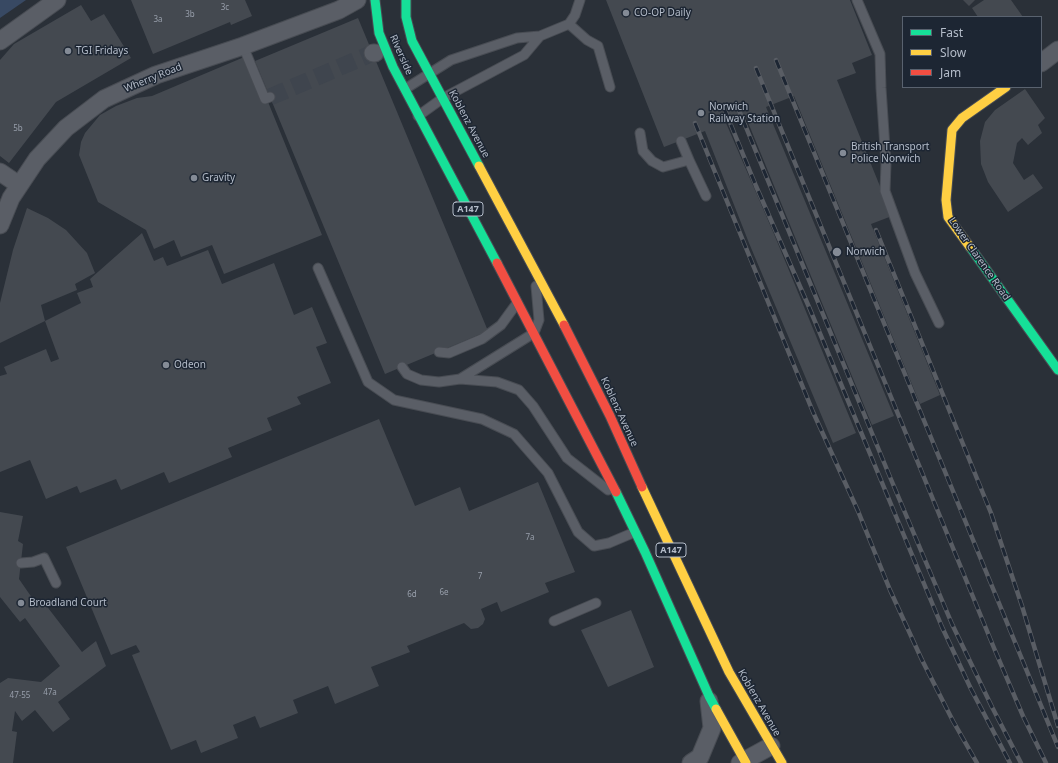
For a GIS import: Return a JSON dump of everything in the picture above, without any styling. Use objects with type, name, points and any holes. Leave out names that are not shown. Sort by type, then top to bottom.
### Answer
[{"type":"main road","name":"Riverside","points":[[375,0],[375,10],[379,33],[418,116]]},
{"type":"main road","name":"Riverside","points":[[406,0],[406,17],[412,41],[430,74]]},
{"type":"main road","name":"Koblenz Avenue","points":[[430,74],[578,352],[610,416],[644,492],[729,672],[782,763]]},
{"type":"main road","name":"Lower Clarence Road","points":[[1005,88],[962,118],[952,130],[946,200],[948,217],[1058,370]]},
{"type":"main road","name":"A147","points":[[418,116],[518,302],[619,498],[645,552],[709,696],[743,762]]},
{"type":"street","points":[[0,41],[57,0]]},
{"type":"street","name":"Wherry Road","points":[[1,217],[19,185],[37,159],[66,128],[104,98],[156,75],[243,46],[339,10],[355,1]]},
{"type":"street","points":[[1042,62],[1058,50]]},
{"type":"street","points":[[0,172],[19,185]]},
{"type":"street","points":[[691,763],[700,757],[712,728],[709,696]]},
{"type":"street","points":[[743,762],[771,746]]},
{"type":"lane","points":[[404,89],[451,60],[517,38],[540,36],[569,24],[575,15],[580,0]]},
{"type":"lane","points":[[857,0],[880,54],[886,163],[885,191],[916,273],[939,323]]},
{"type":"lane","points":[[569,24],[587,40],[598,46],[610,87]]},
{"type":"lane","points":[[418,116],[443,98],[524,55],[540,36]]},
{"type":"lane","points":[[243,46],[265,99],[270,97]]},
{"type":"lane","points":[[640,134],[643,151],[652,161],[663,167],[689,160]]},
{"type":"lane","points":[[681,141],[706,196]]},
{"type":"lane","points":[[318,268],[368,382],[394,400],[482,419],[514,434],[548,472],[578,532],[594,546],[609,543],[635,532]]},
{"type":"lane","points":[[460,379],[534,333],[539,320],[534,269]]},
{"type":"lane","points":[[439,352],[449,353],[482,339],[501,325],[518,302]]},
{"type":"lane","points":[[402,367],[406,374],[421,380],[438,382],[460,379],[497,382],[520,390],[533,406],[567,458],[619,498]]},
{"type":"lane","points":[[21,563],[33,562],[44,558],[56,583]]},
{"type":"lane","points":[[554,621],[596,603]]},
{"type":"water","points":[[0,0],[26,0],[0,18]]},
{"type":"building","points":[[131,0],[245,0],[252,16],[231,25],[230,22],[153,54]]},
{"type":"building","points":[[606,0],[850,0],[872,55],[852,63],[856,73],[837,80],[892,216],[871,224],[940,395],[920,404],[794,96],[766,107],[894,416],[872,425],[745,115],[726,123],[774,234],[856,433],[833,443],[749,243],[705,131],[664,147]]},
{"type":"building","points":[[963,0],[975,0],[969,6]]},
{"type":"building","points":[[984,0],[1011,0],[1022,16],[977,16],[972,8]]},
{"type":"building","name":"TGI Fridays","points":[[81,5],[91,21],[104,14],[131,58],[56,102],[9,163],[0,156],[0,60],[14,44]]},
{"type":"building","points":[[358,18],[488,331],[385,374],[255,61]]},
{"type":"building","name":"Gravity","points":[[249,55],[322,235],[224,274],[212,245],[181,257],[174,240],[154,249],[146,230],[98,202],[79,155],[81,142],[85,133],[100,115],[116,106],[137,98],[152,96]]},
{"type":"building","points":[[1025,89],[1045,118],[1038,125],[1042,133],[1028,145],[1022,138],[1017,143],[1013,163],[1024,180],[1033,174],[1043,188],[1008,212],[988,182],[981,164],[980,141],[985,122],[995,110]]},
{"type":"building","points":[[27,208],[48,218],[66,230],[87,253],[95,273],[75,284],[77,290],[41,305],[45,321],[0,343],[0,303],[13,250]]},
{"type":"building","name":"Odeon","points":[[142,233],[154,261],[163,257],[167,266],[208,250],[222,284],[274,263],[294,315],[312,307],[327,343],[316,347],[331,383],[297,397],[301,404],[267,418],[272,430],[228,448],[232,457],[169,483],[164,472],[121,490],[116,479],[80,493],[77,486],[46,499],[30,460],[0,472],[0,376],[7,374],[4,367],[46,349],[51,362],[59,359],[45,321],[81,303],[77,293],[93,287],[90,279]]},
{"type":"building","points":[[379,419],[415,506],[460,487],[469,511],[538,482],[575,572],[545,583],[549,592],[501,612],[497,602],[481,609],[485,619],[483,624],[478,628],[471,629],[464,623],[407,646],[410,652],[371,667],[379,686],[335,704],[328,686],[293,700],[298,713],[260,728],[255,716],[233,725],[238,738],[201,753],[196,740],[171,750],[132,655],[140,652],[136,645],[111,655],[66,547]]},
{"type":"building","name":"Broadland Court","points":[[0,512],[23,516],[18,541],[23,544],[19,579],[37,605],[42,600],[82,652],[96,641],[106,666],[58,702],[70,719],[53,732],[35,710],[22,721],[15,711],[12,731],[17,732],[13,763],[0,763],[0,683],[8,678],[41,682],[60,666],[25,618],[20,622],[0,597]]},
{"type":"building","points":[[631,610],[654,667],[608,687],[581,630]]},
{"type":"tunnel","points":[[270,97],[373,53]]},
{"type":"railway","points":[[776,60],[1058,747]]},
{"type":"railway","points":[[756,68],[994,648],[1023,716],[1046,763]]},
{"type":"railway","points":[[736,103],[952,624],[1021,763]]},
{"type":"railway","points":[[724,108],[756,186],[809,307],[942,627],[971,689],[1010,763]]},
{"type":"railway","points":[[695,123],[813,412],[858,511],[890,590],[922,660],[953,721],[977,763]]},
{"type":"railway","points":[[876,230],[991,513],[1022,606],[1058,726]]},
{"type":"traffic: fast","points":[[375,0],[379,33],[393,67],[497,263]]},
{"type":"traffic: fast","points":[[406,0],[406,17],[412,41],[479,166]]},
{"type":"traffic: fast","points":[[970,247],[1058,370]]},
{"type":"traffic: fast","points":[[616,492],[645,552],[716,709]]},
{"type":"traffic: slow","points":[[970,247],[948,217],[946,200],[952,130],[962,118],[1005,88]]},
{"type":"traffic: slow","points":[[479,166],[564,325]]},
{"type":"traffic: slow","points":[[642,487],[729,672],[782,763]]},
{"type":"traffic: slow","points":[[716,709],[746,763]]},
{"type":"traffic: jam","points":[[497,263],[616,492]]},
{"type":"traffic: jam","points":[[564,325],[610,416],[642,487]]},
{"type":"place","name":"CO-OP Daily","points":[[626,13]]},
{"type":"place","name":"TGI Fridays","points":[[68,51]]},
{"type":"place","name":"Norwich Railway Station","points":[[701,113]]},
{"type":"place","name":"British Transport Police Norwich","points":[[843,153]]},
{"type":"place","name":"Gravity","points":[[194,178]]},
{"type":"place","name":"Norwich","points":[[837,252]]},
{"type":"place","name":"Odeon","points":[[166,365]]},
{"type":"place","name":"Broadland Court","points":[[21,603]]}]
